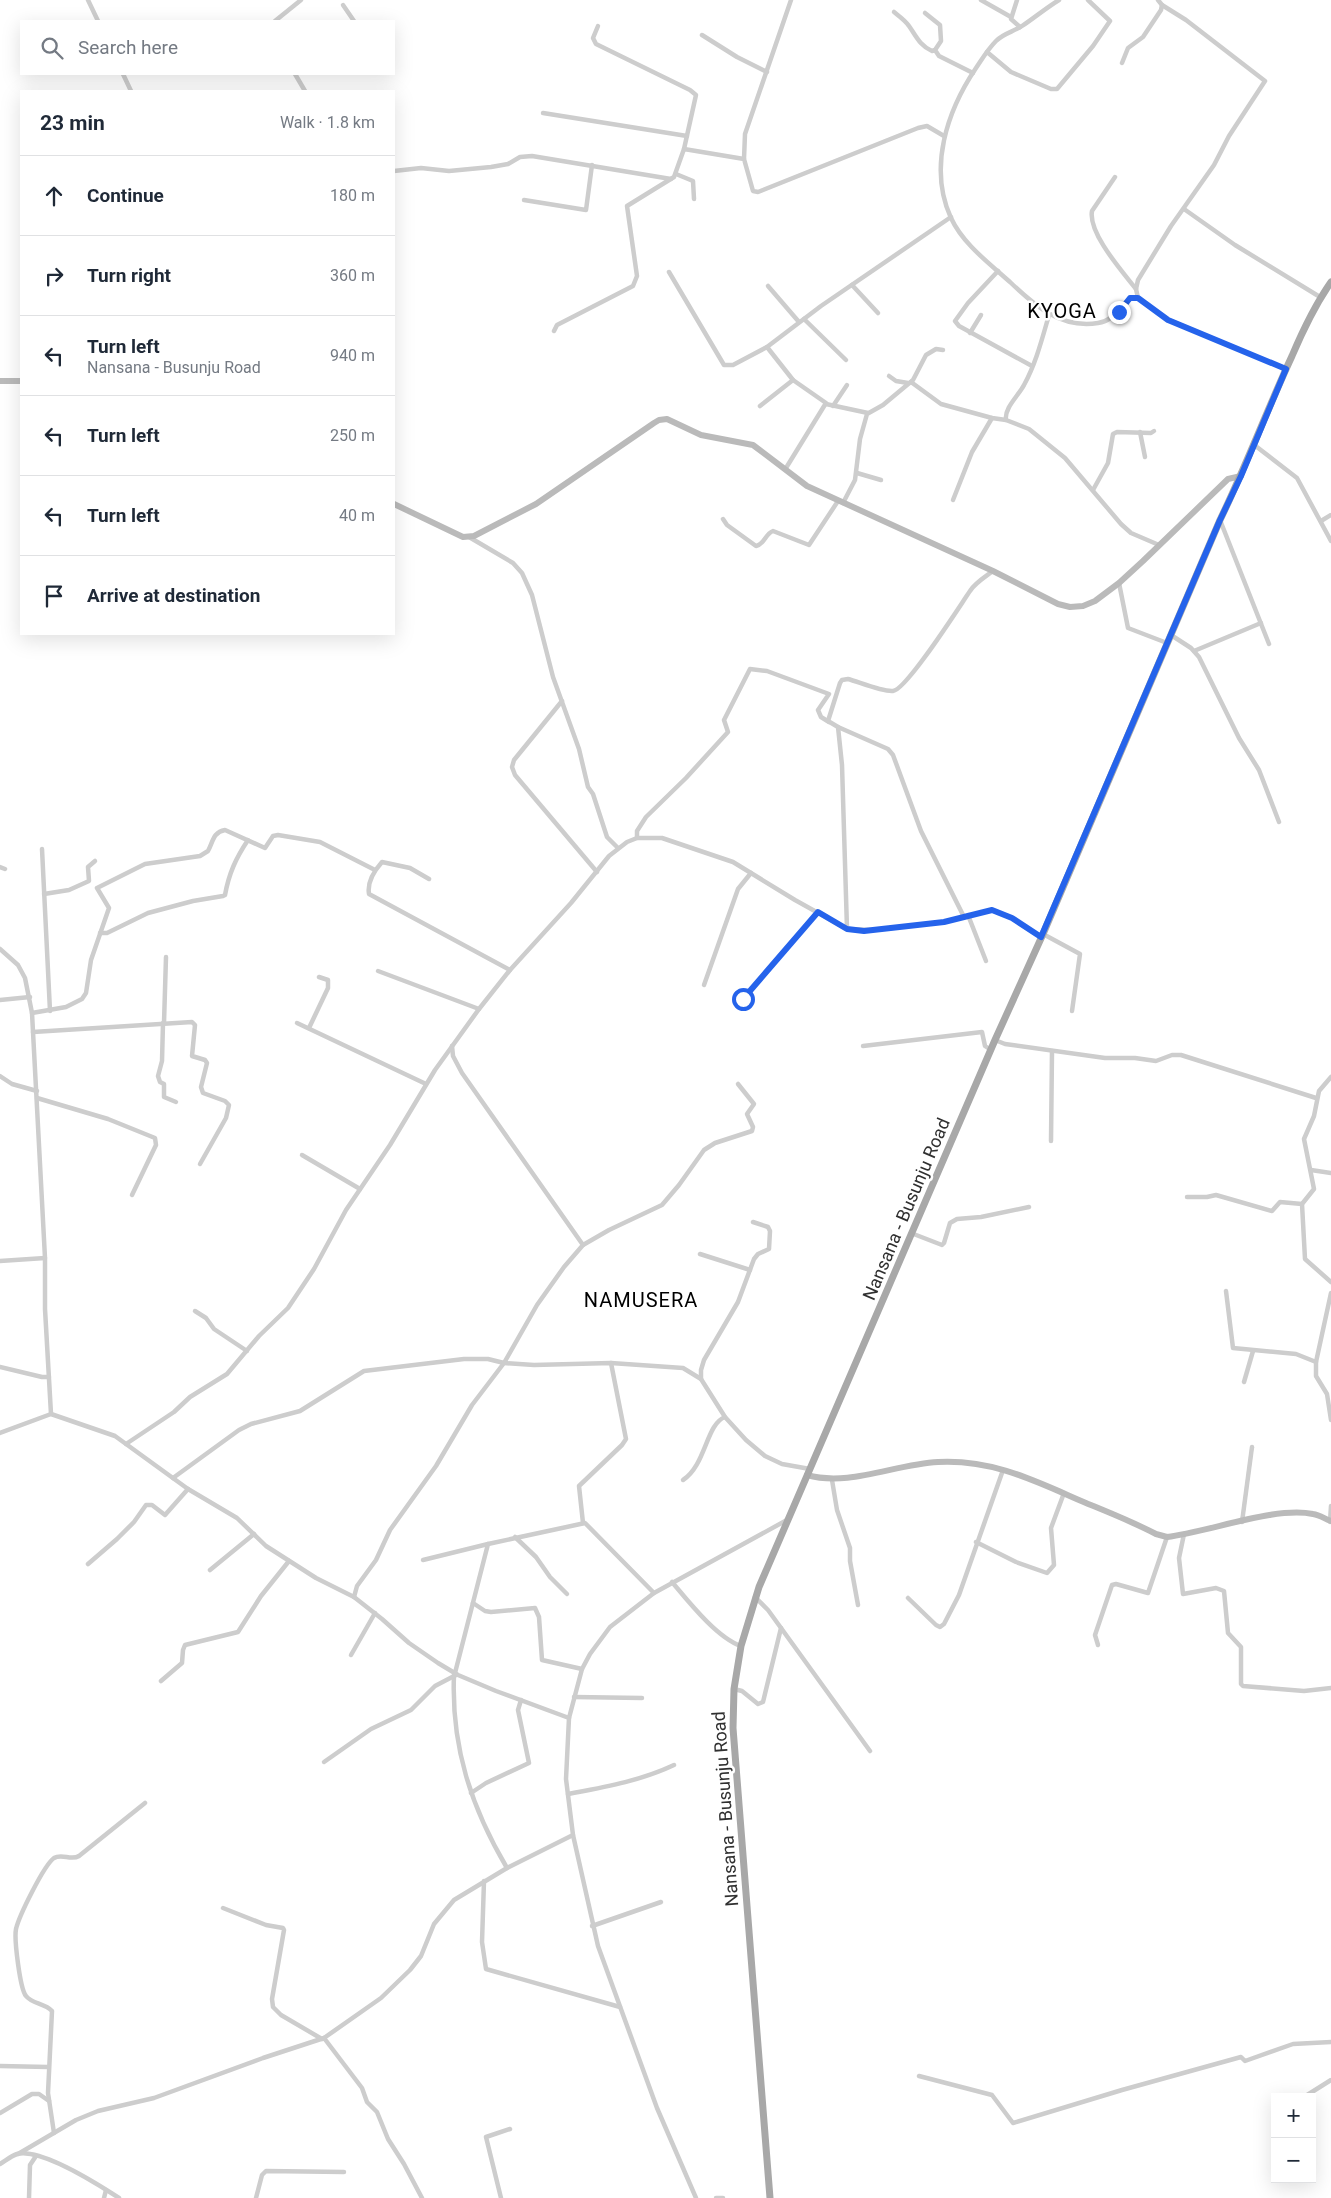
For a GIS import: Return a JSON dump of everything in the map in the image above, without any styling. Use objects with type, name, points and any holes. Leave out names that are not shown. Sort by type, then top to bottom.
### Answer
[{"type":"main road","name":"Nansana - Busunju Road","points":[[770,2198],[734,1763],[734,1689],[741,1646],[755,1597],[1220,520],[1241,476],[1253,444],[1320,297],[1331,282]]},
{"type":"street","points":[[88,0],[98,20]]},
{"type":"street","points":[[276,20],[301,0]]},
{"type":"street","points":[[791,0],[745,134],[744,159],[753,191],[758,192],[918,128],[927,126],[944,136]]},
{"type":"street","points":[[981,0],[1011,17],[1020,27]]},
{"type":"street","points":[[1011,17],[1017,0]]},
{"type":"street","points":[[1059,0],[1020,27],[1004,34],[987,52],[958,98],[944,136],[942,176],[944,195],[951,217],[967,241],[998,271],[1049,315],[1073,323],[1100,323],[1111,319],[1130,298],[1138,298],[1168,320],[1286,369]]},
{"type":"street","points":[[987,52],[1011,72],[1051,89],[1057,89],[1093,46],[1110,21],[1088,0]]},
{"type":"street","points":[[1136,289],[1138,280],[1171,226],[1184,210],[1265,81],[1186,20],[1162,5],[1158,0]]},
{"type":"street","points":[[342,5],[353,20]]},
{"type":"street","points":[[1122,63],[1128,48],[1143,37],[1161,10],[1162,5]]},
{"type":"street","points":[[894,12],[909,26],[923,46],[932,51],[935,50]]},
{"type":"street","points":[[925,13],[940,25],[941,41],[935,50]]},
{"type":"street","points":[[554,331],[557,325],[633,286],[637,276],[627,206],[676,174],[684,150],[696,98],[694,92],[596,44],[594,38],[598,26]]},
{"type":"street","points":[[702,35],[737,58],[767,72]]},
{"type":"street","points":[[935,50],[939,56],[973,73]]},
{"type":"street","points":[[123,75],[131,90]]},
{"type":"street","points":[[297,75],[304,90]]},
{"type":"street","points":[[543,113],[687,136]]},
{"type":"street","points":[[684,150],[744,159]]},
{"type":"street","points":[[395,171],[421,168],[449,171],[508,164],[520,158],[532,156],[671,179]]},
{"type":"street","points":[[524,200],[586,210],[592,165]]},
{"type":"street","points":[[676,174],[694,183],[694,199]]},
{"type":"street","points":[[1115,177],[1092,210],[1091,217],[1099,236],[1136,289],[1138,298]]},
{"type":"street","points":[[1184,210],[1235,245],[1320,297]]},
{"type":"street","points":[[669,272],[724,365],[733,365],[767,347],[801,320],[951,217]]},
{"type":"street","points":[[998,271],[957,317],[956,323],[1032,366]]},
{"type":"street","points":[[768,286],[801,320],[846,360]]},
{"type":"street","points":[[852,286],[878,313]]},
{"type":"street","points":[[970,332],[980,315]]},
{"type":"street","points":[[1006,420],[1006,413],[1024,385],[1032,366],[1049,315]]},
{"type":"street","points":[[767,347],[793,380],[802,388],[825,401],[826,404],[868,413],[883,405],[909,382],[926,355],[934,350],[943,350]]},
{"type":"street","points":[[889,376],[899,382],[909,382],[941,404],[1006,420],[1029,429],[1065,458],[1120,524],[1131,533],[1159,545]]},
{"type":"street","points":[[0,380],[20,381]]},
{"type":"street","points":[[760,406],[793,380]]},
{"type":"street","points":[[833,406],[847,385]]},
{"type":"street","points":[[786,468],[826,404]]},
{"type":"street","points":[[723,519],[727,525],[756,546],[762,544],[769,533],[773,531],[807,546],[810,544],[841,502],[857,473],[860,439],[868,413]]},
{"type":"street","points":[[953,500],[972,452],[992,418]]},
{"type":"street","points":[[469,537],[482,533],[536,504],[654,423],[664,419],[672,420],[701,435],[742,442],[753,446],[786,468],[803,483],[841,502],[993,571],[1058,604],[1070,607],[1083,606],[1095,601],[1119,583],[1228,479],[1241,476]]},
{"type":"street","points":[[1093,490],[1108,462],[1113,434],[1151,433],[1154,431]]},
{"type":"street","points":[[1140,432],[1145,457]]},
{"type":"street","points":[[1253,444],[1297,478],[1331,541]]},
{"type":"street","points":[[857,473],[881,480]]},
{"type":"street","points":[[395,504],[458,535],[469,537],[520,569],[532,595],[545,648],[579,750],[588,787],[593,794],[606,837],[618,848]]},
{"type":"street","points":[[1321,522],[1331,515]]},
{"type":"street","points":[[1220,520],[1269,644]]},
{"type":"street","points":[[828,722],[842,680],[848,679],[889,690],[897,689],[909,678],[959,610],[970,591],[993,571]]},
{"type":"street","points":[[1119,583],[1128,628],[1168,643]]},
{"type":"street","points":[[1194,651],[1261,623]]},
{"type":"street","points":[[1171,635],[1194,651],[1199,657],[1239,738],[1259,770],[1279,822]]},
{"type":"street","points":[[637,838],[637,831],[646,817],[686,778],[728,732],[724,720],[750,669],[767,671],[829,694],[818,710],[821,717],[838,727],[888,749],[893,755],[921,831],[966,916],[986,961]]},
{"type":"street","points":[[562,701],[514,760],[512,767],[534,798],[597,872]]},
{"type":"street","points":[[838,727],[847,929]]},
{"type":"street","points":[[97,888],[145,864],[200,856],[208,851],[214,835],[224,830],[265,848],[273,836],[278,835],[320,842],[375,870]]},
{"type":"street","points":[[126,1444],[174,1412],[190,1397],[227,1374],[246,1351],[288,1308],[314,1269],[332,1234],[390,1145],[426,1084],[479,1009],[510,970],[618,848],[637,838],[662,838],[733,862],[847,929],[874,930],[944,922],[984,911],[999,912],[1042,936],[1080,954],[1072,1011]]},
{"type":"street","points":[[100,933],[107,933],[148,913],[225,895],[228,878],[236,864],[238,854],[248,840]]},
{"type":"street","points":[[42,849],[50,1011]]},
{"type":"street","points":[[32,1013],[50,1011],[76,1002],[86,992],[91,960],[109,908],[108,903],[97,888],[89,881],[88,867],[94,861]]},
{"type":"street","points":[[429,879],[410,868],[382,862],[375,870],[368,889],[369,894],[510,970]]},
{"type":"street","points":[[704,985],[738,889],[751,873]]},
{"type":"street","points":[[44,894],[69,890],[89,881]]},
{"type":"street","points":[[743,999],[818,912]]},
{"type":"street","points":[[0,949],[18,965],[25,978],[32,1013],[51,1414]]},
{"type":"street","points":[[166,957],[162,1061],[158,1076],[160,1082],[164,1084],[164,1098],[176,1102]]},
{"type":"street","points":[[378,971],[479,1009]]},
{"type":"street","points":[[309,1028],[328,988],[328,980],[319,977]]},
{"type":"street","points":[[0,1000],[30,997]]},
{"type":"street","points":[[33,1032],[99,1029],[189,1021],[195,1025],[191,1054],[207,1063],[201,1087],[204,1093],[225,1101],[229,1105],[226,1118],[200,1164]]},
{"type":"street","points":[[297,1023],[426,1084]]},
{"type":"street","points":[[863,1046],[982,1032],[985,1046],[991,1050]]},
{"type":"street","points":[[995,1040],[1005,1044],[1080,1056],[1156,1061],[1172,1055],[1181,1055],[1316,1098]]},
{"type":"street","points":[[452,1046],[453,1056],[462,1073],[583,1245]]},
{"type":"street","points":[[1051,1141],[1052,1051]]},
{"type":"street","points":[[0,1076],[12,1084],[36,1091]]},
{"type":"street","points":[[1331,1077],[1319,1091],[1316,1098],[1314,1116],[1304,1139],[1314,1189],[1302,1204],[1305,1259],[1331,1282]]},
{"type":"street","points":[[354,1598],[357,1586],[376,1560],[390,1530],[436,1466],[472,1405],[495,1372],[504,1363],[564,1267],[583,1245],[609,1230],[662,1205],[704,1150],[715,1143],[752,1131],[753,1127],[747,1114],[754,1104],[738,1084]]},
{"type":"street","points":[[37,1098],[108,1119],[152,1135],[155,1138],[156,1145],[132,1195]]},
{"type":"street","points":[[302,1154],[360,1189]]},
{"type":"street","points":[[1311,1170],[1331,1173]]},
{"type":"street","points":[[1187,1197],[1216,1195],[1272,1211],[1280,1202],[1302,1204]]},
{"type":"street","points":[[911,1233],[942,1245],[950,1223],[958,1219],[981,1217],[1029,1207]]},
{"type":"street","points":[[701,1379],[704,1360],[738,1302],[758,1254],[769,1249],[770,1231],[766,1225],[753,1222]]},
{"type":"street","points":[[700,1254],[750,1270]]},
{"type":"street","points":[[0,1261],[45,1258]]},
{"type":"street","points":[[1226,1291],[1232,1346],[1235,1349],[1296,1354],[1316,1362]]},
{"type":"street","points":[[1331,1294],[1316,1362],[1316,1376],[1327,1394],[1331,1420]]},
{"type":"street","points":[[195,1311],[210,1322],[214,1329],[246,1351]]},
{"type":"street","points":[[1244,1382],[1253,1350]]},
{"type":"street","points":[[173,1478],[239,1430],[252,1424],[300,1411],[364,1371],[464,1359],[488,1359],[504,1363],[549,1365],[611,1363],[683,1368],[701,1379],[725,1417],[746,1440],[765,1456],[782,1464],[832,1480],[924,1463],[970,1464],[1004,1470],[1027,1477],[1156,1534],[1167,1537],[1264,1517],[1305,1513],[1320,1515],[1330,1522]]},
{"type":"street","points":[[583,1523],[579,1486],[626,1440],[611,1363]]},
{"type":"street","points":[[0,1368],[49,1377]]},
{"type":"street","points":[[0,1432],[51,1414],[115,1436],[188,1489],[237,1518],[266,1546],[354,1598],[375,1613],[409,1643],[456,1674],[569,1718]]},
{"type":"street","points":[[684,1480],[690,1475],[702,1457],[710,1433],[717,1421],[725,1417]]},
{"type":"street","points":[[1242,1522],[1252,1446]]},
{"type":"street","points":[[908,1598],[936,1625],[940,1627],[944,1624],[959,1595],[976,1542],[1004,1470]]},
{"type":"street","points":[[832,1480],[837,1510],[850,1548],[850,1560],[858,1605]]},
{"type":"street","points":[[88,1564],[134,1522],[146,1505],[152,1505],[165,1515],[188,1489]]},
{"type":"street","points":[[976,1542],[1016,1562],[1047,1573],[1054,1565],[1051,1528],[1064,1493]]},
{"type":"street","points":[[1330,1522],[1331,1506]]},
{"type":"street","points":[[696,2198],[657,2108],[592,1926],[573,1835],[568,1794],[566,1762],[569,1718],[582,1669],[590,1654],[610,1627],[654,1593],[672,1582],[787,1520]]},
{"type":"street","points":[[423,1560],[515,1537],[583,1523],[588,1524],[654,1593]]},
{"type":"street","points":[[210,1570],[254,1534]]},
{"type":"street","points":[[1184,1534],[1180,1558],[1183,1594],[1216,1588],[1224,1592],[1228,1633],[1241,1647],[1241,1684],[1243,1686],[1304,1691],[1331,1688]]},
{"type":"street","points":[[515,1537],[536,1557],[550,1577],[567,1594]]},
{"type":"street","points":[[1098,1645],[1095,1635],[1112,1585],[1116,1584],[1148,1594],[1167,1537]]},
{"type":"street","points":[[488,1544],[456,1674],[453,1709],[458,1748],[471,1793],[493,1844],[507,1868]]},
{"type":"street","points":[[161,1681],[182,1663],[182,1650],[185,1645],[238,1632],[262,1596],[289,1561]]},
{"type":"street","points":[[672,1582],[696,1611],[732,1643],[741,1646]]},
{"type":"street","points":[[755,1597],[781,1628],[870,1751]]},
{"type":"street","points":[[473,1603],[484,1611],[491,1612],[535,1608],[539,1617],[542,1660],[582,1669]]},
{"type":"street","points":[[351,1655],[375,1613]]},
{"type":"street","points":[[734,1689],[742,1691],[758,1704],[764,1702],[781,1628]]},
{"type":"street","points":[[324,1762],[371,1729],[411,1710],[435,1686],[456,1674]]},
{"type":"street","points":[[574,1697],[642,1698]]},
{"type":"street","points":[[471,1793],[486,1782],[529,1763],[518,1710],[521,1700]]},
{"type":"street","points":[[568,1794],[631,1782],[652,1776],[674,1765]]},
{"type":"street","points":[[54,2133],[49,2101],[48,2067],[52,2011],[24,1994],[20,1974],[16,1927],[38,1881],[52,1860],[60,1856],[71,1858],[79,1856],[145,1803]]},
{"type":"street","points":[[0,2164],[54,2133],[98,2111],[154,2098],[264,2058],[323,2039],[381,1998],[400,1980],[421,1956],[434,1924],[454,1900],[507,1868],[573,1835]]},
{"type":"street","points":[[484,1881],[482,1942],[486,1969],[620,2007]]},
{"type":"street","points":[[592,1926],[661,1902]]},
{"type":"street","points":[[223,1908],[266,1926],[283,1928],[284,1935],[272,1999],[273,2008],[281,2015],[323,2039],[362,2088],[368,2102],[377,2112],[390,2144],[404,2164],[422,2198]]},
{"type":"street","points":[[919,2076],[992,2095],[1013,2123],[1241,2057],[1245,2061],[1293,2044],[1331,2042]]},
{"type":"street","points":[[0,2066],[48,2067]]},
{"type":"street","points":[[1310,2093],[1331,2080]]},
{"type":"street","points":[[0,2113],[32,2094],[39,2094],[49,2101]]},
{"type":"street","points":[[501,2198],[486,2137],[510,2129]]},
{"type":"street","points":[[18,2154],[36,2156],[76,2172],[119,2198]]},
{"type":"street","points":[[30,2198],[30,2166],[36,2156]]},
{"type":"street","points":[[256,2198],[262,2176],[266,2171],[344,2172]]},
{"type":"street","points":[[104,2198],[106,2190]]},
{"type":"street","points":[[716,2198],[723,2198]]},
{"type":"district","name":"KYOGA","points":[[1062,311]]},
{"type":"district","name":"NAMUSERA","points":[[641,1300]]},
{"type":"route","points":[[743,999],[818,912],[847,929],[864,931],[944,922],[992,910],[1012,918],[1041,937],[1286,369],[1168,320],[1138,298],[1130,298],[1119,312]]}]
